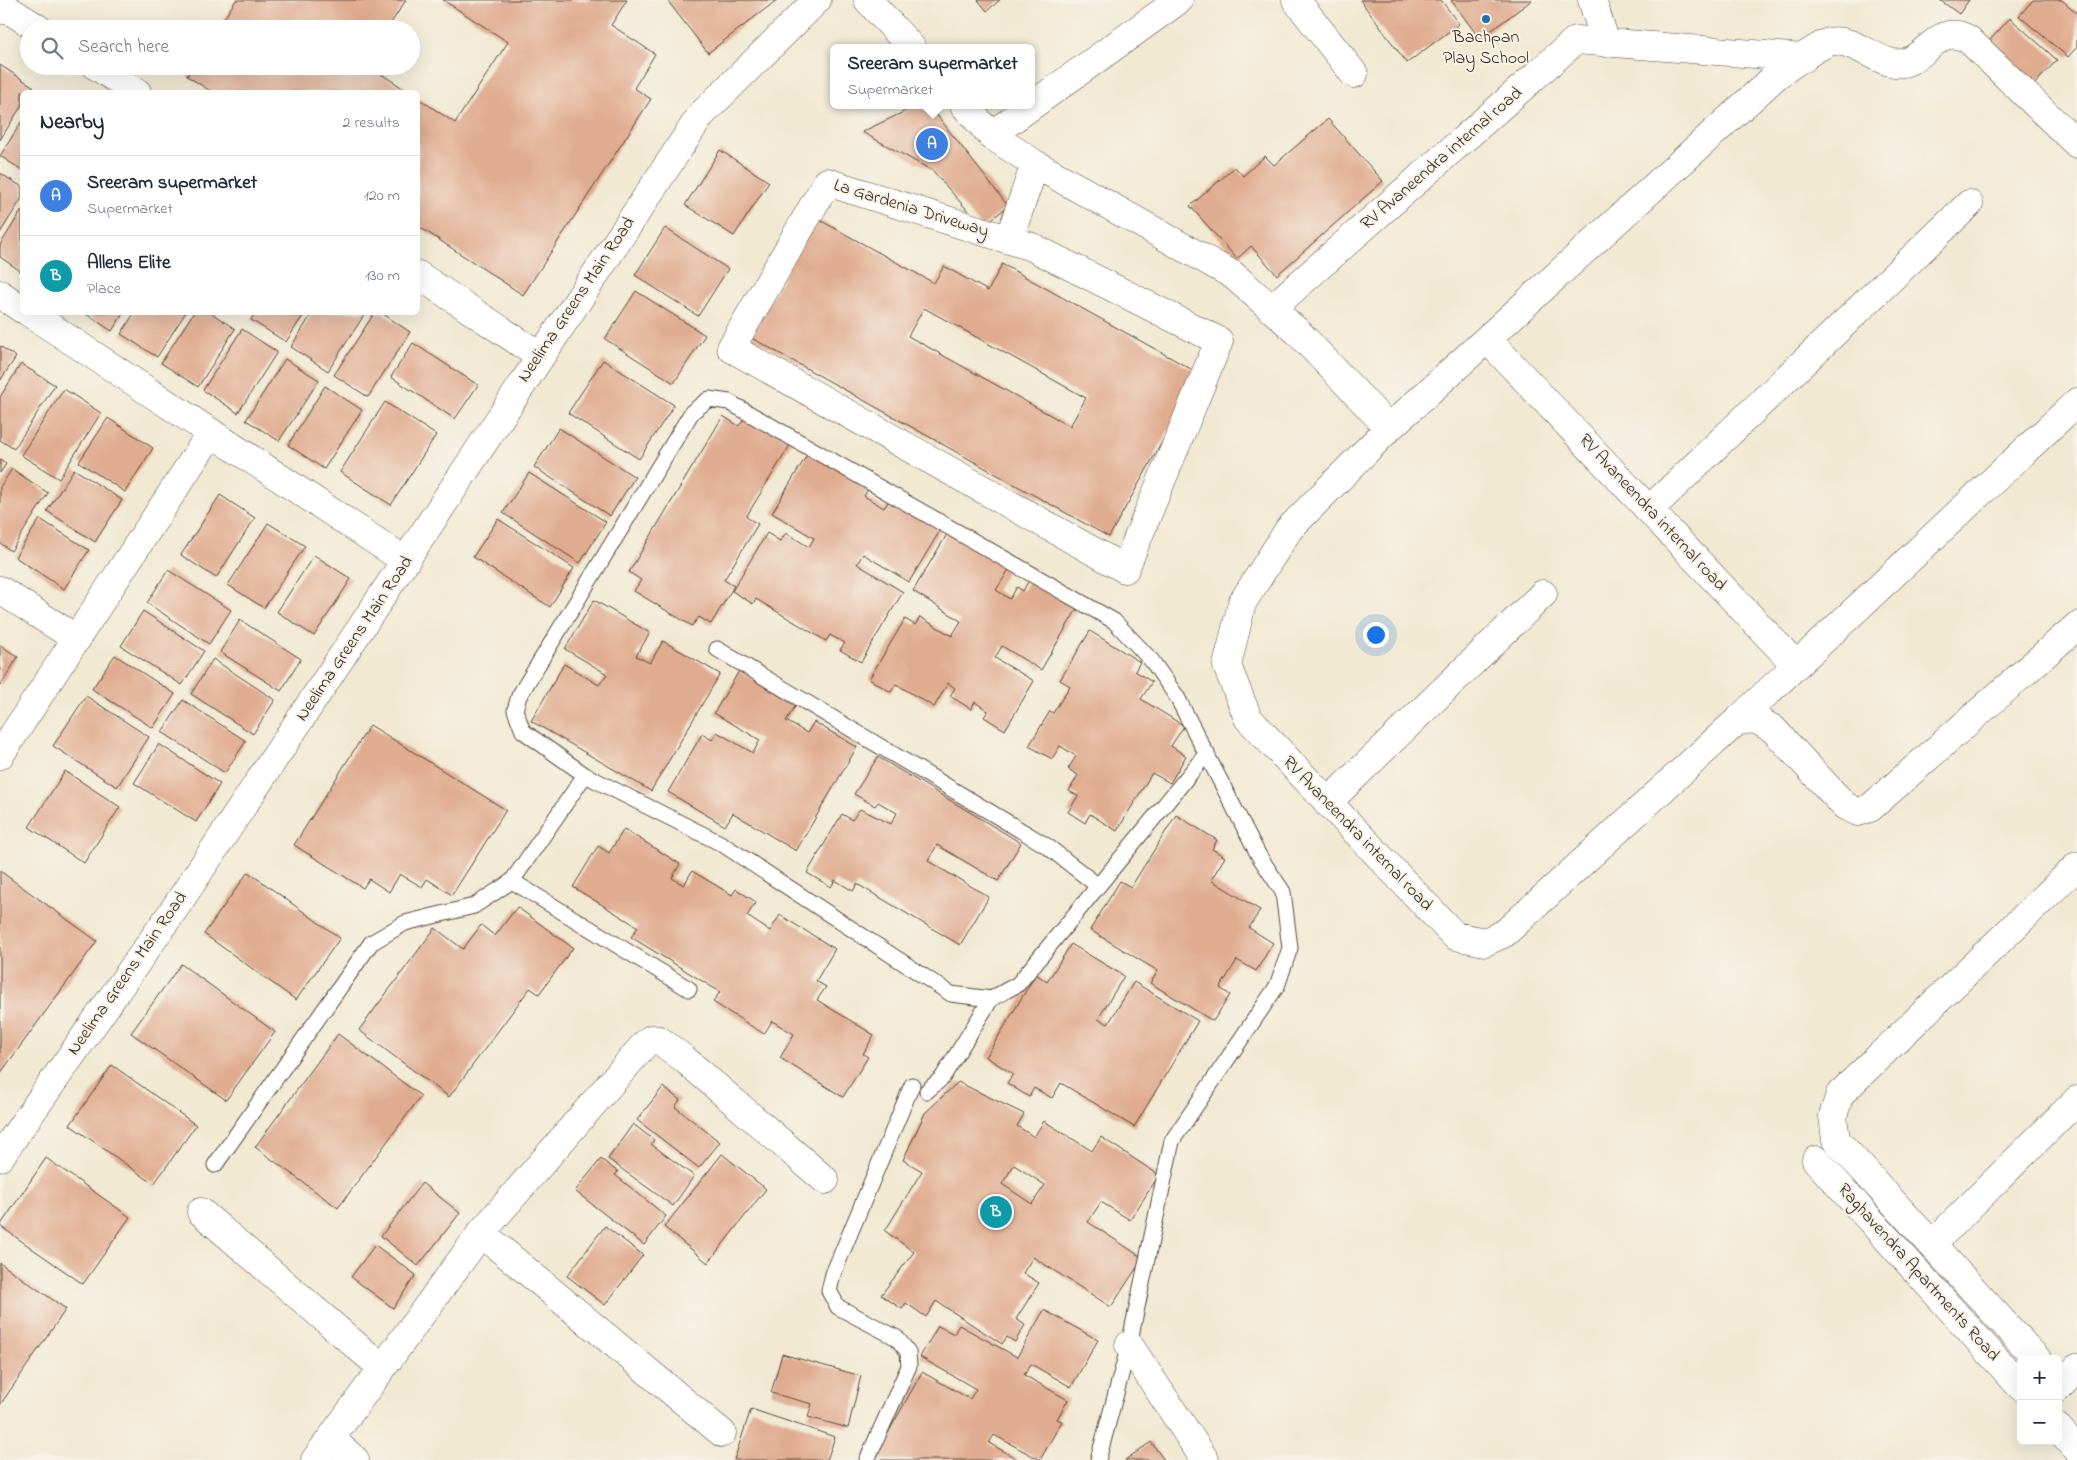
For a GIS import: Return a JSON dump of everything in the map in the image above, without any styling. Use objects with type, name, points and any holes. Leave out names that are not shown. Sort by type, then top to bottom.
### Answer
[{"type":"street","name":"Neelima Greens Main Road","points":[[0,1157],[175,908],[701,115],[817,0]]},
{"type":"street","points":[[868,0],[908,44]]},
{"type":"street","points":[[1035,104],[1179,0]]},
{"type":"street","points":[[1296,0],[1354,74]]},
{"type":"street","points":[[1592,0],[1606,42]]},
{"type":"street","points":[[0,10],[9,10],[25,20]]},
{"type":"street","name":"RV Avaneendra internal road","points":[[2077,144],[1968,39],[1958,33],[1946,34],[1908,62],[1885,60],[1843,41],[1828,42],[1777,75],[1389,428],[1289,529],[1242,603],[1227,666],[1248,718],[1327,803],[1455,936],[1485,942],[1505,932],[1737,721],[2077,402]]},
{"type":"street","name":"RV Avaneendra internal road","points":[[1271,309],[1576,40],[1804,58]]},
{"type":"street","points":[[110,75],[134,90]]},
{"type":"street","points":[[968,109],[992,135],[1035,164],[1232,275],[1298,332],[1389,428]]},
{"type":"street","points":[[992,135],[1028,109]]},
{"type":"street","points":[[1009,239],[1035,164]]},
{"type":"street","name":"La Gardenia Driveway","points":[[827,182],[1009,239],[1032,247],[1219,341],[1126,568],[731,348],[827,182]]},
{"type":"street","points":[[1649,510],[1969,204]]},
{"type":"street","points":[[420,276],[540,356]]},
{"type":"street","points":[[0,294],[20,307]]},
{"type":"street","points":[[33,315],[406,561]]},
{"type":"street","name":"RV Avaneendra internal road","points":[[1487,339],[1796,666]]},
{"type":"street","points":[[0,755],[211,433]]},
{"type":"street","points":[[0,590],[77,639]]},
{"type":"street","points":[[1327,803],[1543,594]]},
{"type":"street","points":[[1737,721],[1755,719],[1772,728],[1844,806],[1858,812],[1870,808],[2077,626]]},
{"type":"street","points":[[2033,1355],[1836,1140],[1833,1116],[1840,1094],[2077,866]]},
{"type":"street","points":[[354,1460],[323,1450],[381,1367],[481,1233],[644,1044],[651,1039],[659,1040],[683,1058],[826,1180]]},
{"type":"street","points":[[1932,1244],[2077,1100]]},
{"type":"street","name":"Raghavendra Apartments Road","points":[[1816,1160],[2017,1383]]},
{"type":"street","points":[[201,1212],[381,1367]]},
{"type":"street","points":[[481,1233],[722,1433]]},
{"type":"street","points":[[1129,1346],[1206,1460]]},
{"type":"street","points":[[2062,1432],[2077,1449]]},
{"type":"lane","points":[[991,999],[952,994],[722,844],[585,775],[523,731],[515,710],[518,696],[692,412],[710,398],[729,402],[1114,621],[1152,660],[1177,697],[1260,856],[1283,892],[1290,948],[1277,986],[1172,1141],[1129,1346],[1098,1460]]},
{"type":"lane","points":[[717,649],[1047,846],[1098,886]]},
{"type":"lane","points":[[927,1091],[942,1078],[991,999],[1018,984],[1207,753]]},
{"type":"lane","points":[[215,1165],[371,943],[405,923],[474,906],[512,881],[585,775]]},
{"type":"lane","points":[[512,881],[689,989]]},
{"type":"lane","points":[[867,1460],[908,1366],[908,1352],[897,1338],[838,1307],[829,1291],[833,1274],[912,1085]]},
{"type":"building","points":[[236,0],[406,0],[393,20],[223,20]]},
{"type":"building","points":[[443,0],[627,0],[611,25],[655,54],[634,88],[651,99],[523,295],[420,227],[420,99],[455,123],[508,42]]},
{"type":"building","points":[[667,0],[777,0],[708,53]]},
{"type":"building","points":[[978,0],[1000,0],[987,11]]},
{"type":"building","points":[[1360,0],[1441,0],[1459,24],[1407,63]]},
{"type":"building","name":"Bachpan Play School","points":[[1451,0],[1532,0],[1480,39]]},
{"type":"building","points":[[1940,0],[1969,0],[1959,14]]},
{"type":"building","points":[[2033,0],[2062,0],[2077,13],[2077,47],[2068,57],[2019,16]]},
{"type":"building","points":[[2010,18],[2057,60],[2029,90],[1983,48]]},
{"type":"building","points":[[0,65],[34,87],[32,90],[20,90],[20,108],[0,140]]},
{"type":"building","points":[[383,75],[406,90],[209,90],[187,76]]},
{"type":"building","points":[[910,109],[932,109],[1008,206],[982,227],[933,171],[862,132]]},
{"type":"building","points":[[1328,119],[1383,181],[1277,275],[1251,246],[1237,259],[1190,206],[1235,167],[1243,176],[1265,156],[1274,165]]},
{"type":"building","points":[[20,124],[20,169],[0,156]]},
{"type":"building","points":[[720,150],[769,182],[734,236],[685,205]]},
{"type":"building","points":[[0,173],[20,186],[20,201],[0,233]]},
{"type":"building","points":[[20,213],[20,271],[0,257],[0,245]]},
{"type":"building","points":[[816,218],[934,283],[944,266],[988,291],[1002,264],[1200,374],[1109,537],[750,337]],"holes":[[[924,308],[1086,398],[1070,426],[908,336]]]},
{"type":"building","points":[[665,228],[728,269],[698,316],[635,275]]},
{"type":"building","points":[[636,291],[705,335],[674,383],[605,339]]},
{"type":"building","points":[[88,315],[122,315],[112,331]]},
{"type":"building","points":[[133,315],[184,315],[157,357],[121,334]]},
{"type":"building","points":[[192,315],[214,315],[235,329],[198,387],[161,363]]},
{"type":"building","points":[[254,315],[303,315],[286,342],[251,320]]},
{"type":"building","points":[[311,315],[364,315],[328,371],[291,347]]},
{"type":"building","points":[[373,315],[384,315],[410,332],[368,397],[334,375]]},
{"type":"building","points":[[242,329],[277,352],[238,413],[203,390]]},
{"type":"building","points":[[413,343],[478,385],[455,419],[391,377]]},
{"type":"building","points":[[0,346],[16,357],[0,381]]},
{"type":"building","points":[[285,359],[319,380],[279,441],[246,420]]},
{"type":"building","points":[[603,360],[674,405],[639,459],[568,413]]},
{"type":"building","points":[[21,364],[55,385],[14,449],[0,440],[0,397]]},
{"type":"building","points":[[325,386],[362,410],[324,469],[288,445]]},
{"type":"building","points":[[64,389],[101,413],[59,479],[21,455]]},
{"type":"building","points":[[385,402],[436,435],[391,505],[340,472]]},
{"type":"building","points":[[746,415],[792,442],[746,517],[758,524],[724,580],[734,586],[711,624],[699,617],[692,626],[634,591],[641,580],[629,572],[723,416],[739,426]]},
{"type":"building","points":[[108,418],[153,448],[125,492],[79,462]]},
{"type":"building","points":[[559,428],[635,477],[610,516],[534,467]]},
{"type":"building","points":[[810,450],[870,486],[864,496],[884,508],[890,499],[941,529],[909,582],[863,554],[857,564],[903,592],[861,662],[840,650],[845,643],[830,635],[826,641],[756,599],[753,604],[732,591],[767,533],[780,541],[786,533],[809,547],[814,538],[772,513]]},
{"type":"building","points":[[0,460],[6,464],[0,473]]},
{"type":"building","points":[[12,469],[48,493],[11,551],[0,543],[0,487]]},
{"type":"building","points":[[74,469],[122,500],[95,542],[47,511]]},
{"type":"building","points":[[529,473],[606,522],[580,563],[503,513]]},
{"type":"building","points":[[220,495],[255,518],[216,578],[181,555]]},
{"type":"building","points":[[40,519],[89,550],[64,589],[15,557]]},
{"type":"building","points":[[498,519],[574,568],[550,607],[473,557]]},
{"type":"building","points":[[268,523],[305,546],[264,608],[228,585]]},
{"type":"building","points":[[949,531],[1010,568],[996,590],[1010,599],[1017,587],[1023,591],[1029,580],[1077,609],[1041,670],[1002,646],[995,658],[1034,681],[1005,730],[984,717],[988,711],[975,702],[971,709],[950,696],[955,688],[948,683],[934,707],[896,684],[891,692],[869,679],[905,619],[915,625],[920,617],[952,636],[961,621],[913,591]]},
{"type":"building","points":[[314,555],[351,579],[314,636],[277,612]]},
{"type":"building","points":[[168,570],[231,610],[209,644],[147,603]]},
{"type":"building","points":[[594,600],[650,633],[636,656],[650,663],[663,641],[720,674],[651,791],[531,721],[564,664],[599,685],[607,674],[565,649]]},
{"type":"building","points":[[143,611],[204,651],[182,685],[121,646]]},
{"type":"building","points":[[240,620],[301,659],[281,691],[220,652]]},
{"type":"building","points":[[1090,631],[1140,662],[1135,671],[1152,682],[1141,699],[1184,726],[1171,746],[1186,756],[1170,783],[1152,773],[1117,831],[1090,814],[1085,823],[1068,812],[1078,796],[1069,791],[1078,775],[1068,769],[1076,756],[1060,746],[1052,759],[1029,746],[1050,711],[1053,713],[1070,686],[1060,680]]},
{"type":"building","points":[[0,645],[18,657],[0,686]]},
{"type":"building","points":[[115,655],[175,694],[153,728],[92,689]]},
{"type":"building","points":[[213,659],[275,700],[253,734],[191,694]]},
{"type":"building","points":[[739,671],[796,705],[786,721],[807,733],[814,722],[857,747],[796,851],[733,813],[725,826],[668,792],[702,734],[712,740],[717,732],[753,753],[760,740],[714,713]]},
{"type":"building","points":[[86,696],[149,737],[117,787],[53,746]]},
{"type":"building","points":[[183,700],[246,741],[225,773],[162,732]]},
{"type":"building","points":[[370,725],[506,810],[452,895],[427,879],[422,887],[400,874],[389,892],[369,879],[363,888],[294,845]]},
{"type":"building","points":[[159,744],[220,784],[196,822],[134,783]]},
{"type":"building","points":[[878,757],[1021,843],[998,881],[937,845],[928,861],[989,897],[960,945],[857,884],[853,891],[835,880],[831,887],[807,873],[842,814],[852,820],[860,809],[891,824],[897,813],[878,802],[875,806],[854,794]]},
{"type":"building","points":[[65,771],[120,807],[84,863],[29,827]]},
{"type":"building","points":[[1176,815],[1217,840],[1212,849],[1225,857],[1211,880],[1260,910],[1249,928],[1273,943],[1256,971],[1237,960],[1220,988],[1230,995],[1213,1021],[1150,983],[1158,971],[1090,930],[1120,881],[1131,887]]},
{"type":"building","points":[[624,829],[680,864],[672,878],[684,885],[692,871],[732,895],[736,889],[756,902],[747,916],[770,931],[780,915],[835,949],[816,981],[826,987],[817,1000],[874,1035],[863,1054],[868,1057],[843,1097],[780,1058],[794,1034],[772,1021],[764,1034],[713,1002],[720,992],[631,937],[638,927],[573,887],[598,846],[609,853]]},
{"type":"building","points":[[0,871],[97,941],[0,1074]]},
{"type":"building","points":[[248,872],[340,938],[296,1000],[204,934]]},
{"type":"building","points":[[517,907],[573,948],[539,994],[530,988],[449,1097],[359,1030],[435,928],[463,949],[481,925],[495,936]]},
{"type":"building","points":[[1071,944],[1124,976],[1098,1019],[1108,1024],[1134,982],[1198,1021],[1134,1127],[1061,1083],[1052,1098],[1034,1088],[1029,1097],[1007,1083],[1013,1074],[986,1057],[1036,974],[1047,982]]},
{"type":"building","points":[[181,964],[275,1032],[226,1100],[131,1033]]},
{"type":"building","points":[[338,1034],[421,1096],[338,1208],[255,1147]]},
{"type":"building","points":[[112,1065],[196,1125],[154,1184],[70,1125]]},
{"type":"building","points":[[958,1082],[1024,1114],[1017,1126],[1034,1137],[1044,1121],[1092,1151],[1101,1137],[1159,1175],[1130,1220],[1101,1202],[1088,1222],[1143,1258],[1111,1307],[1033,1257],[1023,1273],[1039,1283],[1016,1319],[1025,1325],[1015,1342],[1007,1337],[1002,1344],[936,1301],[926,1317],[906,1303],[902,1309],[881,1295],[914,1252],[885,1231],[922,1171],[903,1160],[925,1113]],"holes":[[[1014,1165],[1045,1185],[1032,1204],[1002,1184]]]},
{"type":"building","points":[[663,1087],[680,1100],[675,1107],[720,1142],[699,1168],[637,1120]]},
{"type":"building","points":[[633,1124],[654,1140],[651,1144],[694,1176],[673,1206],[608,1159]]},
{"type":"building","points":[[722,1154],[766,1189],[708,1263],[664,1227]]},
{"type":"building","points":[[46,1158],[130,1217],[83,1284],[0,1226]]},
{"type":"building","points":[[601,1159],[618,1172],[615,1175],[666,1216],[644,1245],[575,1191]]},
{"type":"building","points":[[422,1183],[460,1213],[418,1266],[381,1236]]},
{"type":"building","points":[[605,1226],[643,1255],[605,1305],[567,1276]]},
{"type":"building","points":[[375,1245],[416,1275],[393,1308],[351,1277]]},
{"type":"building","points":[[0,1263],[66,1309],[0,1405]]},
{"type":"building","points":[[1044,1310],[1098,1340],[1071,1387],[1031,1364],[1024,1375],[1068,1400],[1057,1419],[1062,1421],[1040,1460],[994,1435],[989,1443],[1019,1460],[873,1460],[922,1372],[970,1399],[976,1389],[920,1357],[938,1326],[954,1334],[959,1325],[1017,1357]]},
{"type":"building","points":[[782,1354],[861,1376],[848,1428],[808,1417],[812,1404],[771,1393]]},
{"type":"building","points":[[751,1409],[835,1437],[827,1460],[734,1460]]},
{"type":"building","points":[[1151,1442],[1164,1460],[1125,1460]]},
{"type":"place","name":"Bachpan Play School","points":[[1486,19]]},
{"type":"place","name":"Sreeram supermarket","points":[[932,144]]},
{"type":"place","name":"Allens Elite","points":[[996,1212]]}]
